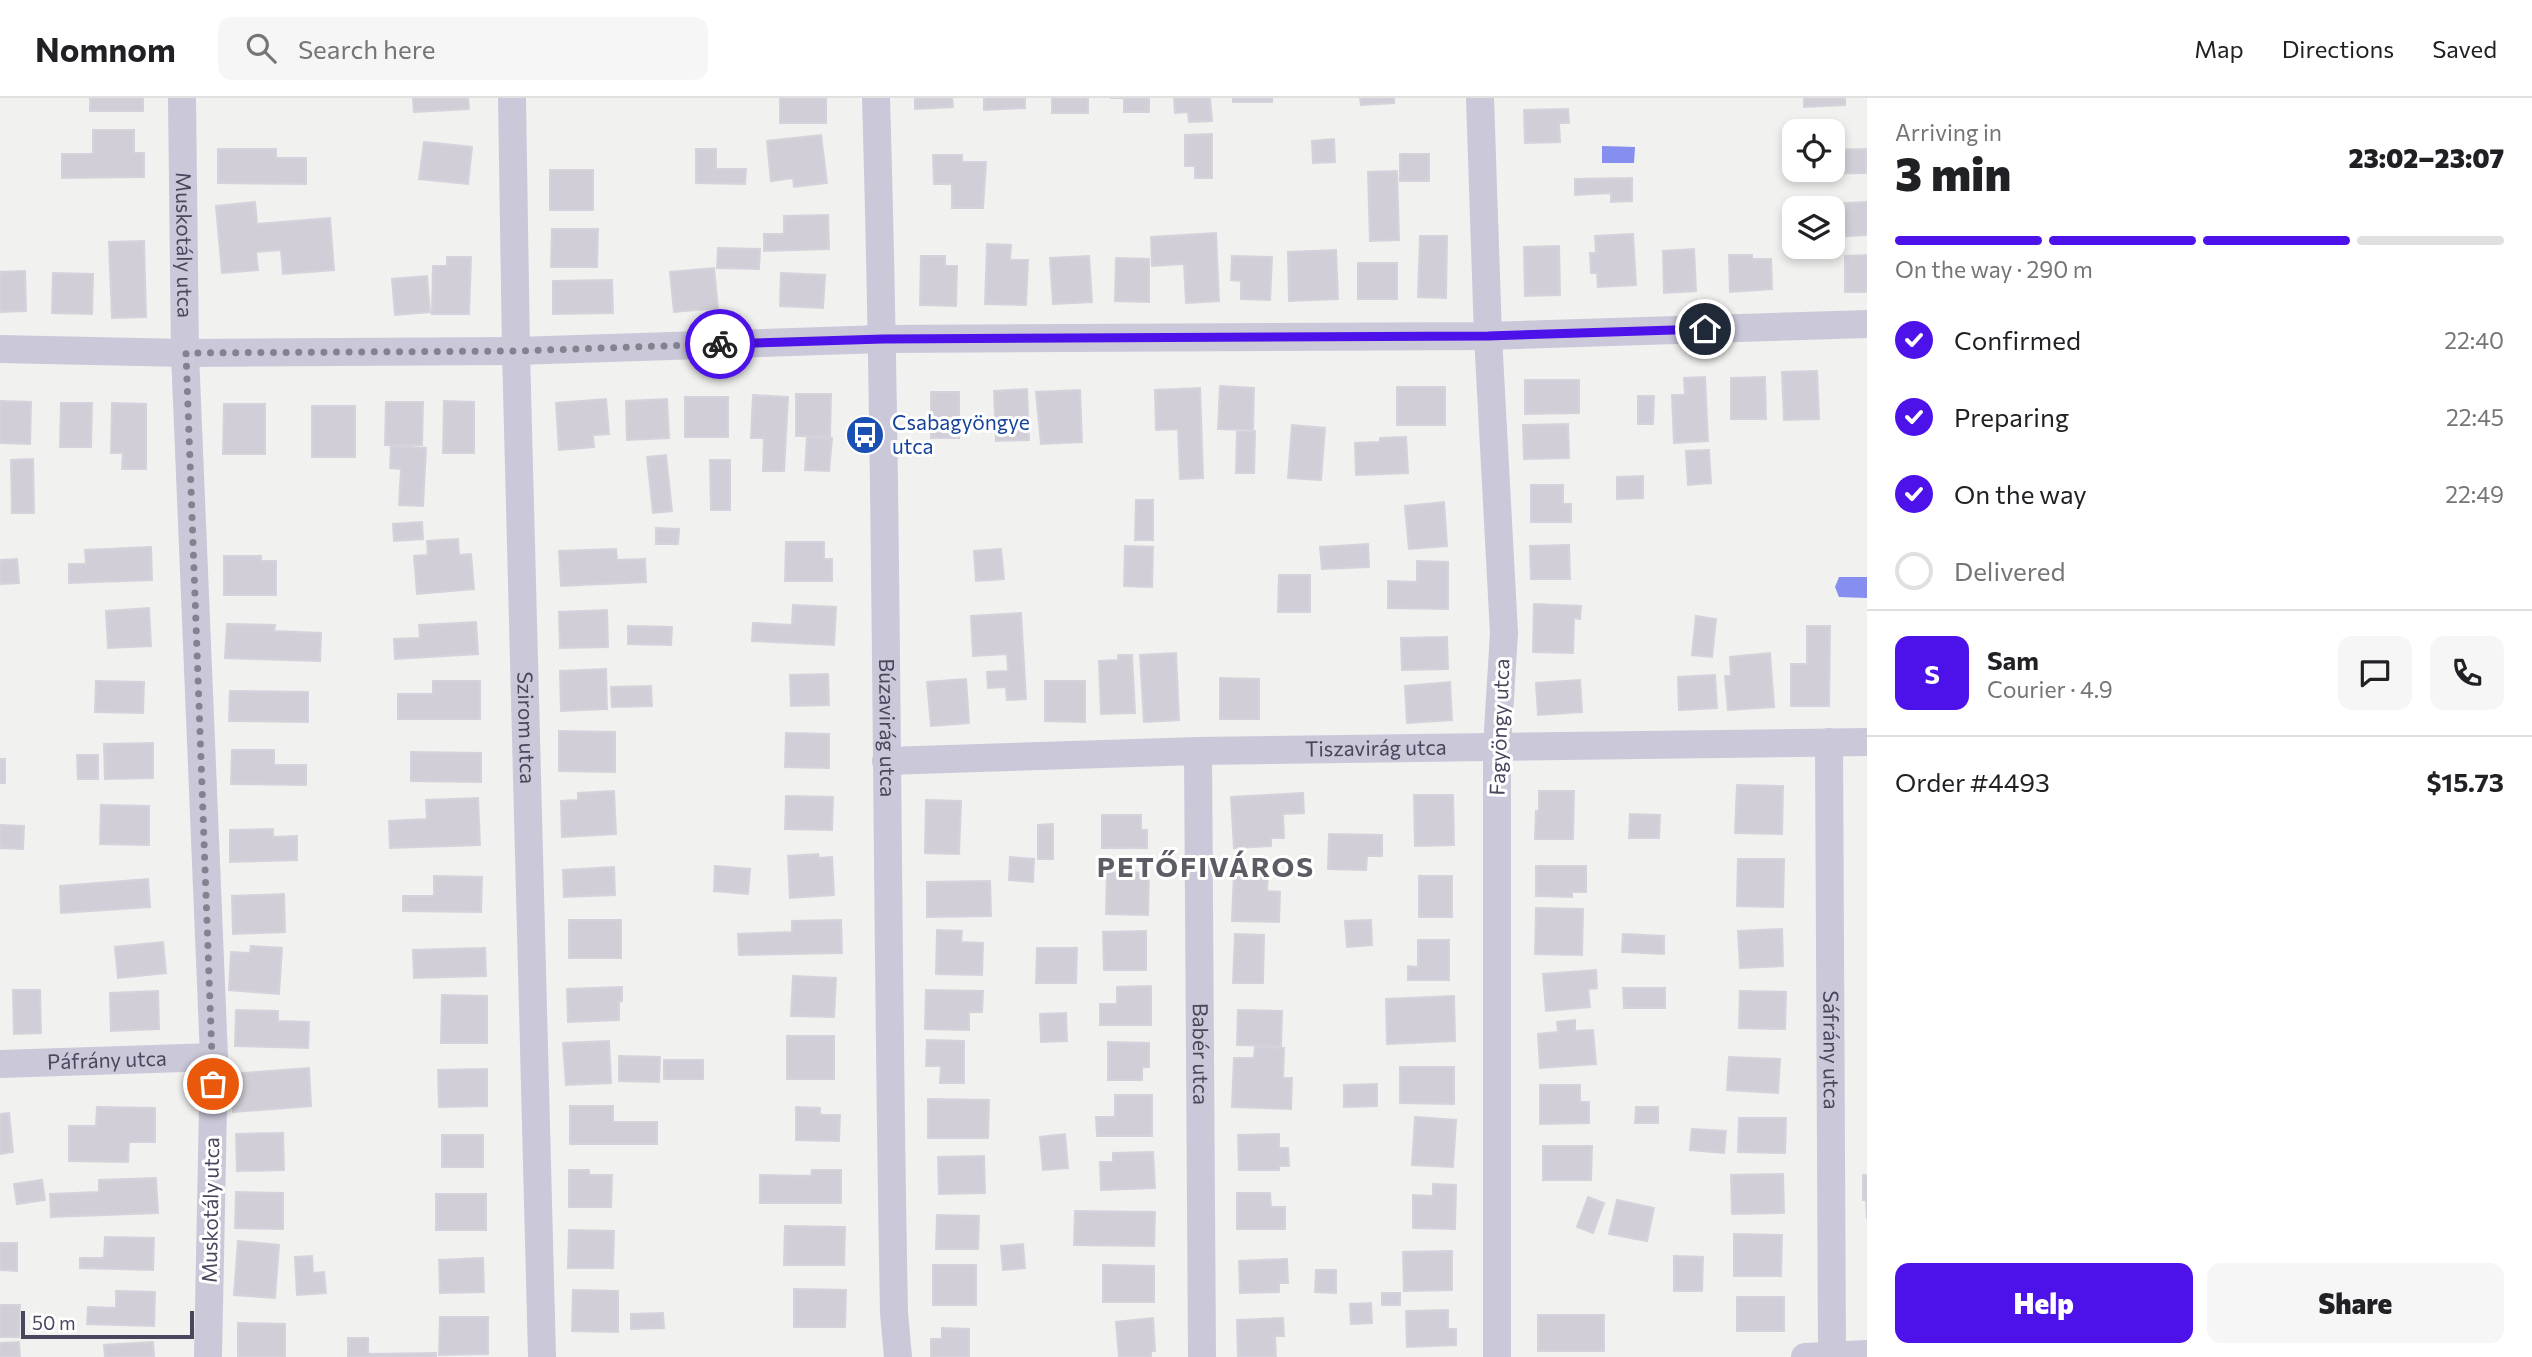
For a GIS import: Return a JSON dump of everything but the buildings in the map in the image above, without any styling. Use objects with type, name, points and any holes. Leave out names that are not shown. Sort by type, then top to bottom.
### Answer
[{"type":"street","name":"Muskotály utca","points":[[182,98],[186,353],[214,1057],[208,1357]]},
{"type":"street","name":"Szirom utca","points":[[512,98],[542,1357]]},
{"type":"street","name":"Búzavirág utca","points":[[876,98],[883,339],[888,1030],[894,1313],[898,1357]]},
{"type":"street","name":"Fagyöngy utca","points":[[1480,98],[1488,336],[1504,633],[1497,746],[1497,1357]]},
{"type":"street","points":[[0,349],[186,353],[516,351],[883,339],[1488,336],[1867,324]]},
{"type":"street","name":"Sáfrány utca","points":[[1823,1356],[1829,741]]},
{"type":"street","name":"Tiszavirág utca","points":[[886,761],[1198,751],[1867,742]]},
{"type":"street","name":"Babér utca","points":[[1198,751],[1202,1357]]},
{"type":"street","name":"Páfrány utca","points":[[0,1064],[214,1057]]},
{"type":"street","points":[[1823,1356],[1867,1354]]},
{"type":"water","points":[[1602,146],[1635,147],[1634,163],[1602,163]]},
{"type":"water","points":[[1839,577],[1867,577],[1867,598],[1839,597],[1835,587]]},
{"type":"way so far","points":[[213,1084],[186,353],[516,351],[720,344]]},
{"type":"place","name":"Csabagyöngye utca","points":[[865,435]]},
{"type":"district","name":"PETŐFIVÁROS","points":[[1206,867]]},
{"type":"route","points":[[720,344],[883,339],[1488,336],[1705,329]]}]
